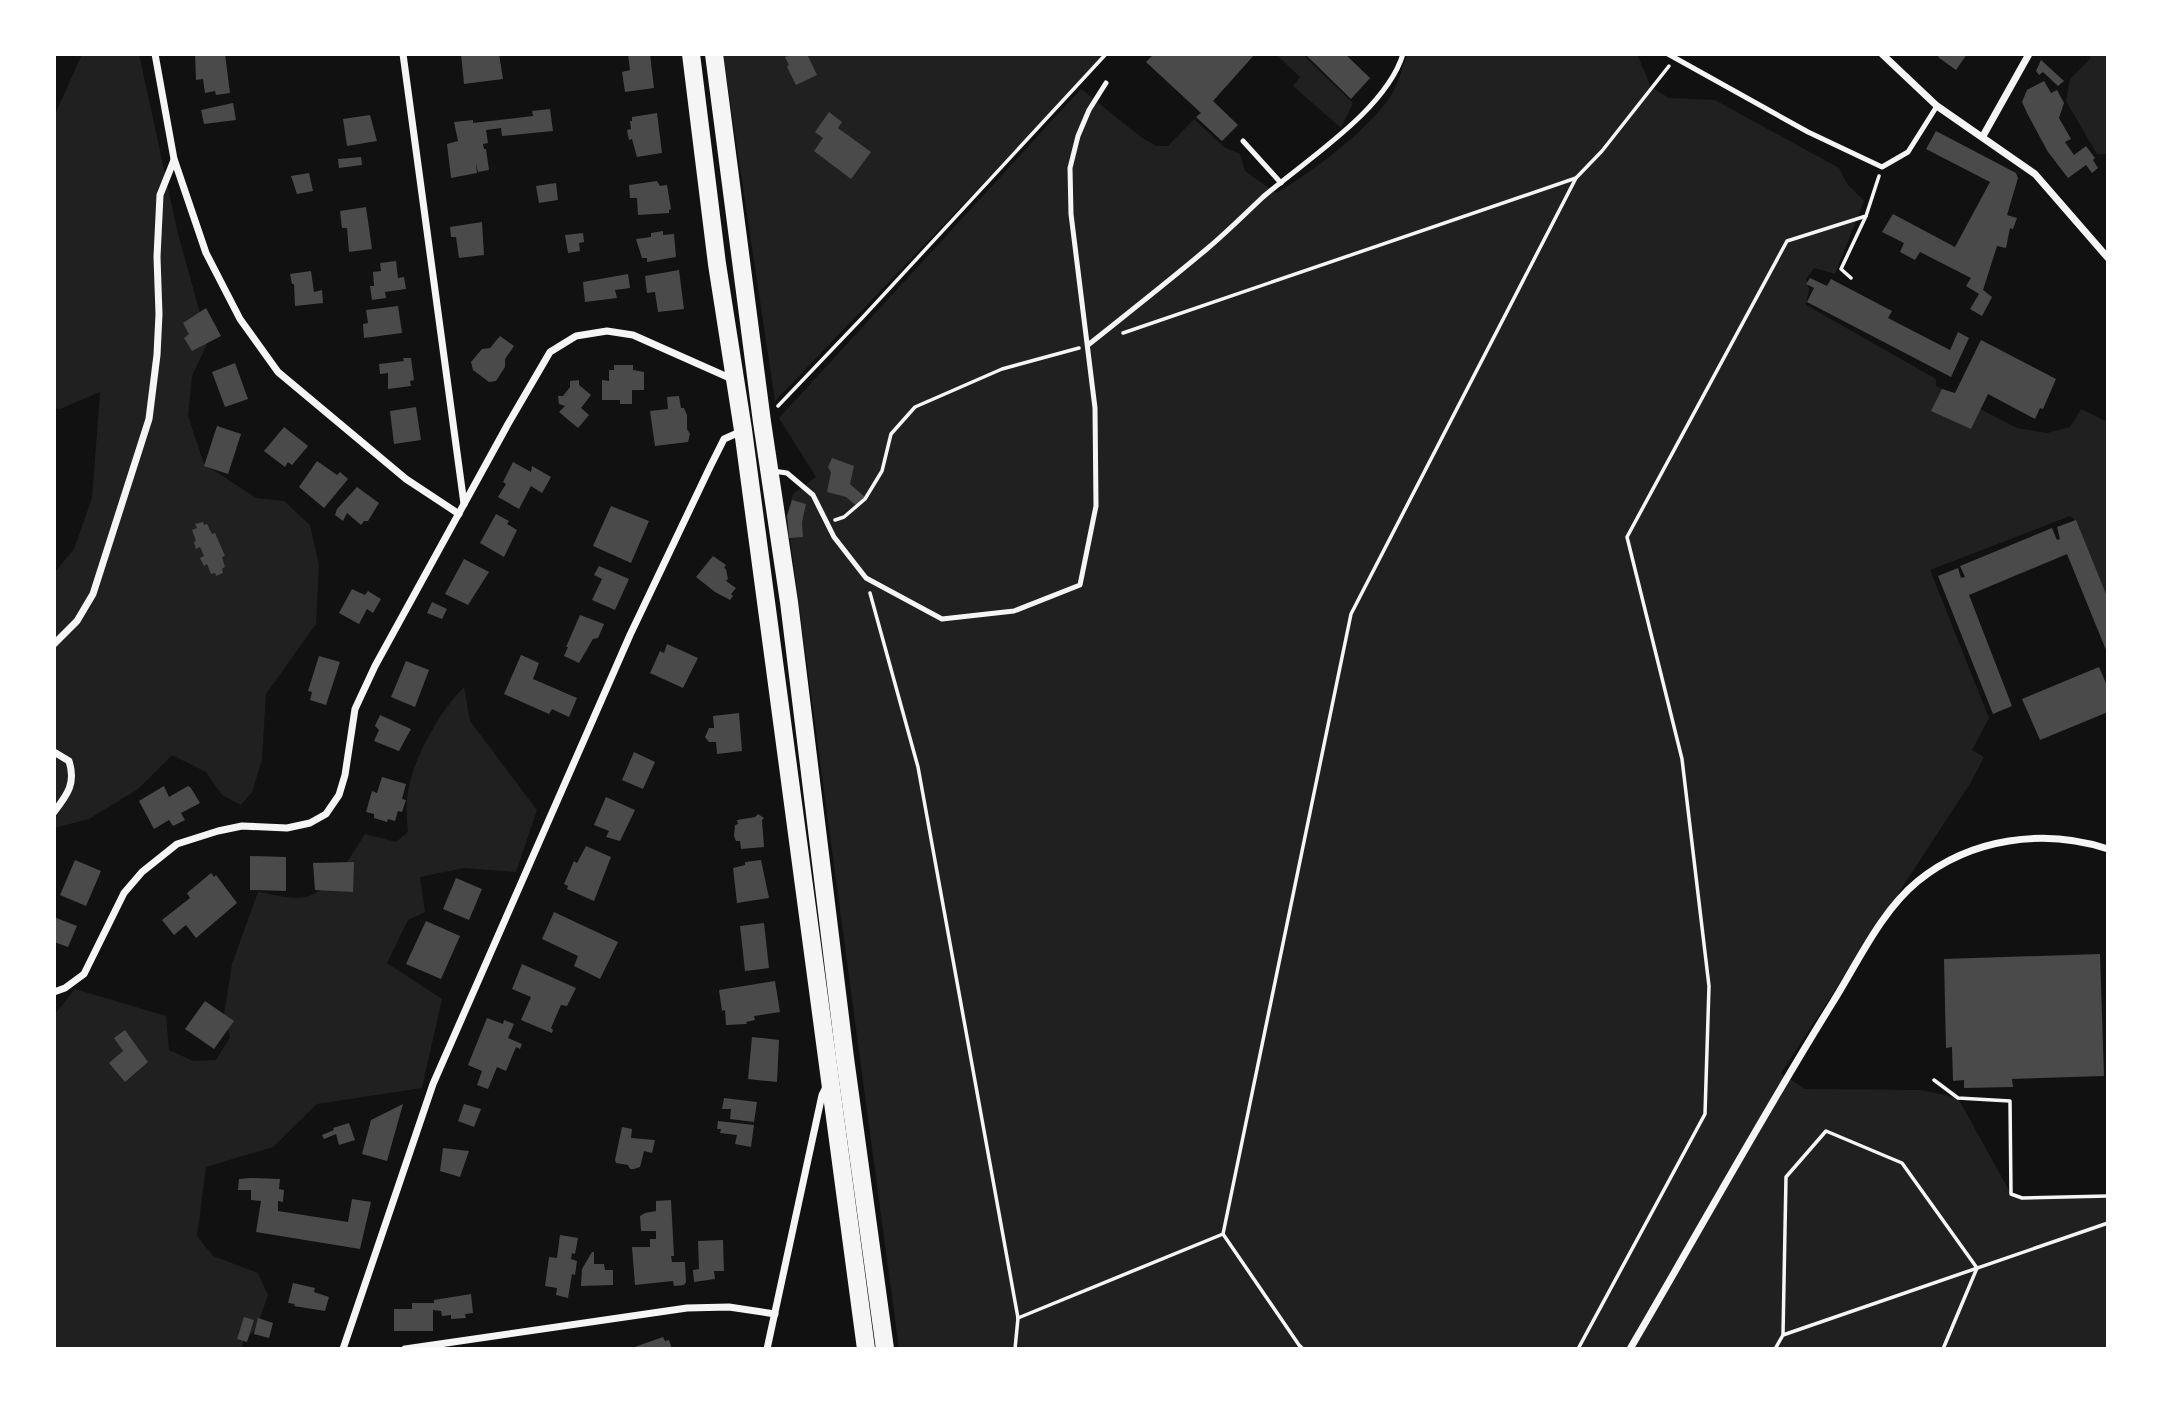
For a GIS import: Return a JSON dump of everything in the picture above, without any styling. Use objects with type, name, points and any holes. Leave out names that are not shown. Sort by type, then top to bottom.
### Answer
[{"type":"main road","points":[[691,54],[866,1349]]},
{"type":"main road","points":[[713,54],[789,602],[845,1058],[885,1349]]},
{"type":"main road","points":[[734,380],[756,377]]},
{"type":"main road","points":[[743,430],[763,426]]},
{"type":"street","points":[[155,54],[174,159],[206,253],[240,319],[278,372],[405,479],[459,514]]},
{"type":"street","points":[[403,54],[464,505]]},
{"type":"street","points":[[1882,54],[1937,106],[2035,174],[2108,258]]},
{"type":"street","points":[[1983,136],[2029,54]]},
{"type":"street","points":[[54,644],[77,621],[93,594],[149,419],[157,355],[160,195],[174,159]]},
{"type":"street","points":[[54,992],[65,988],[84,974],[124,893],[142,872],[177,844],[243,826],[286,828],[310,822],[326,814],[339,795],[345,775],[355,709],[375,666],[550,352],[576,336],[607,331],[633,335],[734,380]]},
{"type":"street","points":[[343,1349],[433,1084],[630,635],[698,491],[724,439],[743,430]]},
{"type":"street","points":[[54,752],[69,761],[73,774],[67,795],[54,812]]},
{"type":"street","points":[[1630,1349],[1775,1094],[1886,917],[1914,884],[1936,867],[1955,858],[2020,839],[2057,838],[2108,849]]},
{"type":"street","points":[[767,1349],[822,1095],[845,1058]]},
{"type":"street","points":[[405,1349],[687,1308],[729,1307],[775,1314]]},
{"type":"lane","points":[[1088,345],[1209,247],[1358,117],[1386,89],[1403,54]]},
{"type":"lane","points":[[1670,55],[1808,132],[1882,167],[1908,152],[1937,106]]},
{"type":"lane","points":[[769,470],[787,473],[813,495],[834,537],[866,578],[942,619],[1014,611],[1080,585],[1096,506],[1095,408],[1072,214],[1070,168],[1078,136],[1089,110],[1107,83]]},
{"type":"lane","points":[[1243,141],[1281,183]]},
{"type":"path","points":[[763,426],[1106,54]]},
{"type":"path","points":[[1304,1349],[1223,1234],[1351,614],[1576,178],[1602,151],[1670,55]]},
{"type":"path","points":[[1851,278],[1841,269],[1866,216],[1882,167]]},
{"type":"path","points":[[827,524],[844,517],[866,499],[882,471],[891,434],[915,407],[1002,369],[1088,345],[1576,178]]},
{"type":"path","points":[[1578,1349],[1704,1114],[1709,986],[1682,759],[1627,537],[1787,240],[1866,216]]},
{"type":"path","points":[[866,578],[918,767],[1018,1318],[1015,1349]]},
{"type":"path","points":[[1934,1080],[1958,1098],[2010,1101],[2011,1194],[2022,1198],[2108,1196]]},
{"type":"path","points":[[1775,1349],[1783,1335],[1786,1177],[1826,1131],[1902,1163],[1977,1268]]},
{"type":"path","points":[[1783,1335],[2108,1223]]},
{"type":"path","points":[[1018,1318],[1223,1234]]},
{"type":"path","points":[[1943,1349],[1977,1268]]},
{"type":"shaded area","points":[[82,54],[139,54],[178,234],[208,342],[192,376],[188,416],[204,464],[256,498],[284,501],[310,525],[319,565],[316,624],[266,694],[262,760],[252,792],[241,805],[222,795],[206,772],[172,755],[138,789],[89,819],[54,828],[54,573],[74,549],[92,498],[100,392],[60,409],[54,408],[54,117]]},
{"type":"shaded area","points":[[723,54],[1107,54],[775,401]]},
{"type":"shaded area","points":[[1276,54],[1302,54],[1353,103],[1341,128],[1293,86],[1300,77]]},
{"type":"shaded area","points":[[1407,54],[1637,54],[1651,87],[1669,98],[1715,100],[1839,168],[1847,184],[1864,201],[1835,274],[1814,268],[1806,279],[1809,289],[1806,305],[1936,379],[1936,386],[2017,428],[2047,433],[2070,427],[2081,409],[2108,422],[2108,600],[2074,519],[2070,516],[1930,570],[1989,718],[1972,750],[1984,757],[1971,782],[1781,1073],[1805,1089],[1921,1090],[1958,1098],[2011,1194],[2022,1198],[2108,1195],[2108,1349],[899,1349],[787,515],[793,494],[816,477],[779,418],[1081,89],[1156,146],[1168,146],[1194,119],[1224,147],[1240,154],[1245,171],[1276,193],[1341,148],[1373,118],[1394,90]]},
{"type":"shaded area","points":[[2091,54],[2108,54],[2108,154],[2097,154],[2066,101],[2070,79],[2090,59]]},
{"type":"shaded area","points":[[464,687],[470,721],[537,810],[516,872],[464,868],[420,877],[425,912],[408,920],[387,963],[442,999],[422,1088],[317,1104],[273,1147],[206,1167],[197,1236],[213,1256],[258,1273],[268,1295],[256,1329],[243,1342],[242,1349],[54,1349],[54,1015],[75,989],[166,1016],[169,1050],[193,1061],[216,1060],[230,1037],[224,1015],[232,964],[258,892],[293,898],[309,896],[338,874],[365,834],[396,842],[408,832],[409,785],[420,754],[445,710]]},
{"type":"building","points":[[195,54],[225,54],[230,93],[205,93],[203,79],[196,80]]},
{"type":"building","points":[[461,54],[499,54],[503,79],[464,84]]},
{"type":"building","points":[[628,54],[650,54],[654,88],[625,92],[622,72],[630,70]]},
{"type":"building","points":[[807,54],[817,75],[796,85],[785,57]]},
{"type":"building","points":[[1154,54],[1255,54],[1213,101],[1238,125],[1222,141],[1196,117],[1201,113],[1146,62]]},
{"type":"building","points":[[1305,54],[1345,54],[1370,78],[1351,99]]},
{"type":"building","points":[[1940,54],[1967,54],[1956,70],[1938,57]]},
{"type":"building","points":[[2041,60],[2064,81],[2058,86],[2043,72],[2039,75],[2036,71]]},
{"type":"building","points":[[2044,81],[2051,93],[2057,90],[2064,103],[2059,118],[2071,139],[2065,142],[2074,155],[2086,146],[2095,158],[2093,160],[2098,168],[2092,173],[2086,165],[2068,178],[2048,152],[2028,115],[2022,102],[2027,90]]},
{"type":"building","points":[[233,103],[236,120],[204,124],[201,110]]},
{"type":"building","points":[[550,109],[553,131],[502,136],[501,128],[486,130],[488,143],[483,144],[489,170],[478,172],[476,163],[477,173],[451,178],[447,144],[458,141],[454,122],[473,120],[473,123],[533,116],[532,111]]},
{"type":"building","points":[[829,112],[842,122],[838,128],[871,152],[851,179],[814,151],[823,138],[815,132]]},
{"type":"building","points":[[657,113],[662,153],[637,157],[627,130],[631,129],[630,121],[632,117]]},
{"type":"building","points":[[370,115],[377,141],[347,146],[343,119]]},
{"type":"building","points":[[1936,131],[2016,173],[2018,178],[2007,215],[2017,218],[2013,229],[2010,228],[2006,248],[1997,246],[1983,290],[1992,297],[1982,316],[1970,309],[1979,294],[1966,286],[1971,278],[1920,252],[1915,260],[1900,252],[1904,243],[1882,232],[1893,214],[1955,247],[1990,182],[1926,149]]},
{"type":"building","points":[[361,157],[362,165],[339,168],[338,159]]},
{"type":"building","points":[[309,173],[313,191],[297,194],[291,176]]},
{"type":"building","points":[[657,181],[660,186],[667,185],[671,209],[669,213],[638,215],[637,198],[630,198],[629,185]]},
{"type":"building","points":[[556,183],[558,200],[539,203],[536,186]]},
{"type":"building","points":[[366,207],[372,249],[349,252],[347,228],[342,228],[340,211]]},
{"type":"building","points":[[482,222],[484,255],[459,258],[456,237],[451,237],[450,227]]},
{"type":"building","points":[[663,231],[663,235],[674,234],[676,257],[647,262],[647,258],[642,258],[636,239],[651,237],[651,233]]},
{"type":"building","points":[[583,233],[584,242],[579,243],[580,251],[568,253],[565,235]]},
{"type":"building","points":[[396,261],[398,278],[404,277],[406,289],[385,292],[386,298],[372,300],[370,286],[374,286],[373,272],[381,271],[380,263]]},
{"type":"building","points":[[679,270],[684,309],[658,312],[655,292],[647,293],[645,276]]},
{"type":"building","points":[[311,271],[314,292],[322,290],[323,303],[295,306],[294,284],[290,274]]},
{"type":"building","points":[[628,274],[630,288],[615,290],[617,298],[585,302],[583,282]]},
{"type":"building","points":[[1810,278],[1827,286],[1831,279],[1892,311],[1888,318],[1950,350],[1958,332],[1969,338],[1951,377],[1807,302],[1814,288],[1806,284]]},
{"type":"building","points":[[398,306],[402,333],[364,338],[363,324],[368,323],[366,310]]},
{"type":"building","points":[[206,308],[221,336],[192,351],[184,338],[189,334],[183,323]]},
{"type":"building","points":[[500,336],[514,346],[496,381],[489,382],[473,370],[471,362],[482,349],[490,348]]},
{"type":"building","points":[[1981,340],[2056,379],[2043,409],[2040,408],[2035,419],[1988,394],[1971,429],[1931,411],[1942,389],[1955,393]]},
{"type":"building","points":[[403,358],[411,358],[414,380],[410,381],[411,386],[388,389],[388,373],[380,374],[379,364],[404,361]]},
{"type":"building","points":[[235,363],[248,399],[225,407],[212,372]]},
{"type":"building","points":[[614,365],[633,365],[633,370],[644,372],[644,390],[632,390],[632,404],[620,404],[620,400],[602,400],[602,380],[609,381],[609,370],[614,370]]},
{"type":"building","points":[[579,380],[579,385],[591,395],[581,408],[589,415],[578,428],[559,412],[565,406],[559,404],[558,396],[563,396],[570,387],[570,381]]},
{"type":"building","points":[[679,396],[681,408],[684,408],[687,415],[687,429],[690,434],[688,442],[655,446],[650,411],[668,409],[667,397]]},
{"type":"building","points":[[416,407],[421,440],[394,444],[390,411]]},
{"type":"building","points":[[217,426],[241,434],[228,474],[204,466]]},
{"type":"building","points":[[284,427],[308,446],[292,465],[288,462],[285,467],[264,451]]},
{"type":"building","points":[[832,458],[854,466],[850,484],[866,498],[858,507],[846,497],[827,492],[831,472],[828,467]]},
{"type":"building","points":[[317,461],[348,479],[324,508],[299,487]]},
{"type":"building","points":[[513,462],[531,472],[532,466],[551,477],[542,493],[531,486],[519,509],[498,497],[506,484],[503,482]]},
{"type":"building","points":[[357,487],[379,503],[368,521],[361,525],[347,513],[343,521],[335,515],[337,509]]},
{"type":"building","points":[[792,500],[806,504],[802,522],[803,537],[789,538],[787,516]]},
{"type":"building","points":[[611,506],[649,521],[631,563],[593,546]]},
{"type":"building","points":[[496,514],[509,521],[507,524],[517,530],[504,557],[480,543]]},
{"type":"building","points":[[2076,520],[2108,599],[2108,655],[2067,554],[1969,595],[2012,706],[1993,714],[1938,576],[1958,568],[1961,578],[1965,577],[1960,566],[2052,528],[2057,540],[2060,539],[2057,527]]},
{"type":"building","points":[[203,522],[212,534],[215,533],[225,556],[222,557],[225,567],[222,569],[223,573],[216,576],[215,573],[211,574],[207,564],[204,566],[200,558],[204,556],[200,547],[196,549],[194,542],[196,541],[192,530],[197,528],[195,524]]},
{"type":"building","points":[[713,556],[726,565],[726,581],[736,588],[730,600],[696,577]]},
{"type":"building","points":[[464,559],[489,572],[468,605],[445,594]]},
{"type":"building","points":[[599,566],[629,579],[615,610],[592,600],[602,579],[594,575]]},
{"type":"building","points":[[352,589],[365,595],[368,591],[381,599],[373,613],[367,609],[359,624],[339,613]]},
{"type":"building","points":[[432,602],[447,609],[442,619],[427,613]]},
{"type":"building","points":[[580,615],[604,624],[598,638],[593,639],[579,663],[564,656]]},
{"type":"building","points":[[667,644],[698,658],[683,688],[650,673],[660,651],[664,653]]},
{"type":"building","points":[[521,655],[539,663],[533,679],[577,698],[569,717],[552,709],[549,714],[504,694]]},
{"type":"building","points":[[319,656],[340,662],[326,705],[310,700],[312,692],[308,691]]},
{"type":"building","points":[[406,661],[429,670],[415,707],[391,697]]},
{"type":"building","points":[[2099,667],[2108,688],[2108,712],[2040,740],[2022,699]]},
{"type":"building","points":[[739,713],[742,751],[717,754],[716,742],[709,742],[705,737],[709,728],[714,728],[713,716]]},
{"type":"building","points":[[380,715],[411,729],[399,751],[374,741],[379,730],[375,726]]},
{"type":"building","points":[[634,752],[655,762],[643,789],[622,780]]},
{"type":"building","points":[[382,777],[406,784],[402,799],[406,800],[395,821],[388,819],[387,822],[374,818],[374,814],[366,812],[372,791],[377,793]]},
{"type":"building","points":[[164,786],[169,797],[188,786],[200,803],[181,813],[185,820],[173,826],[169,820],[154,829],[139,801]]},
{"type":"building","points":[[606,797],[635,810],[620,841],[606,837],[609,831],[594,825]]},
{"type":"building","points":[[758,814],[764,818],[764,847],[741,849],[740,841],[736,841],[734,836],[737,820]]},
{"type":"building","points":[[586,846],[611,857],[594,901],[567,889],[568,886],[564,884],[574,861],[577,863]]},
{"type":"building","points":[[250,856],[286,857],[286,891],[250,890]]},
{"type":"building","points":[[75,860],[101,871],[86,906],[60,895]]},
{"type":"building","points":[[761,860],[769,898],[737,903],[733,868],[745,865],[745,862]]},
{"type":"building","points":[[354,862],[353,892],[315,890],[313,863]]},
{"type":"building","points":[[211,873],[214,877],[216,875],[237,903],[196,938],[186,925],[174,935],[162,920],[190,898],[187,893]]},
{"type":"building","points":[[456,878],[482,889],[469,920],[443,909]]},
{"type":"building","points":[[554,912],[618,942],[600,979],[574,966],[578,956],[542,939]]},
{"type":"building","points":[[54,917],[77,926],[68,947],[54,942]]},
{"type":"building","points":[[426,921],[460,936],[441,979],[406,964]]},
{"type":"building","points":[[764,923],[769,968],[745,971],[740,926]]},
{"type":"building","points":[[2100,954],[2104,1076],[2012,1079],[2013,1087],[1964,1088],[1964,1080],[1953,1081],[1952,1047],[1946,1048],[1944,959]]},
{"type":"building","points":[[522,964],[576,988],[567,1006],[561,1005],[551,1028],[552,1033],[521,1020],[531,997],[512,989]]},
{"type":"building","points":[[775,981],[780,1012],[754,1016],[755,1020],[746,1022],[747,1024],[726,1025],[719,990]]},
{"type":"building","points":[[205,1001],[234,1021],[214,1049],[185,1029]]},
{"type":"building","points":[[487,1018],[503,1024],[504,1020],[514,1024],[508,1038],[522,1044],[520,1049],[516,1047],[506,1071],[497,1067],[488,1089],[477,1085],[482,1071],[468,1065]]},
{"type":"building","points":[[125,1030],[148,1062],[125,1082],[109,1063],[123,1051],[114,1038]]},
{"type":"building","points":[[752,1037],[779,1040],[777,1082],[748,1079]]},
{"type":"building","points":[[724,1098],[757,1102],[754,1122],[730,1119],[731,1109],[722,1109]]},
{"type":"building","points":[[403,1104],[387,1161],[362,1154],[371,1120]]},
{"type":"building","points":[[464,1104],[481,1109],[474,1127],[458,1121]]},
{"type":"building","points":[[718,1121],[754,1125],[751,1147],[735,1144],[737,1135],[720,1133],[721,1129],[717,1129]]},
{"type":"building","points":[[349,1123],[355,1140],[339,1145],[336,1134],[324,1139],[322,1135]]},
{"type":"building","points":[[622,1127],[632,1129],[631,1138],[655,1140],[652,1153],[644,1151],[640,1167],[630,1169],[628,1165],[616,1163]]},
{"type":"building","points":[[443,1148],[469,1151],[460,1177],[440,1171]]},
{"type":"building","points":[[239,1179],[280,1179],[279,1189],[284,1190],[283,1202],[278,1201],[278,1211],[348,1222],[352,1199],[371,1202],[360,1249],[256,1232],[261,1201],[251,1200],[251,1190],[238,1190]]},
{"type":"building","points":[[671,1200],[672,1262],[685,1262],[686,1282],[684,1285],[674,1286],[673,1281],[635,1285],[632,1247],[650,1247],[650,1239],[656,1239],[656,1231],[641,1231],[640,1216],[656,1211],[656,1201]]},
{"type":"building","points":[[560,1235],[578,1238],[575,1254],[572,1253],[571,1259],[577,1261],[568,1298],[556,1295],[557,1288],[545,1286],[549,1257],[557,1258]]},
{"type":"building","points":[[723,1240],[724,1271],[714,1271],[715,1279],[694,1282],[693,1270],[699,1269],[698,1241]]},
{"type":"building","points":[[592,1252],[594,1264],[604,1264],[605,1270],[613,1270],[613,1285],[581,1286],[582,1269]]},
{"type":"building","points":[[293,1283],[315,1288],[314,1292],[329,1297],[325,1311],[288,1303]]},
{"type":"building","points":[[471,1294],[473,1313],[465,1314],[466,1318],[451,1319],[451,1315],[442,1316],[441,1311],[433,1310],[433,1331],[394,1331],[394,1309],[412,1309],[412,1303],[434,1303],[434,1300]]},
{"type":"building","points":[[244,1317],[254,1320],[247,1342],[237,1339]]},
{"type":"building","points":[[258,1318],[273,1323],[269,1338],[254,1334]]},
{"type":"building","points":[[663,1337],[665,1341],[669,1340],[672,1349],[629,1349]]}]
